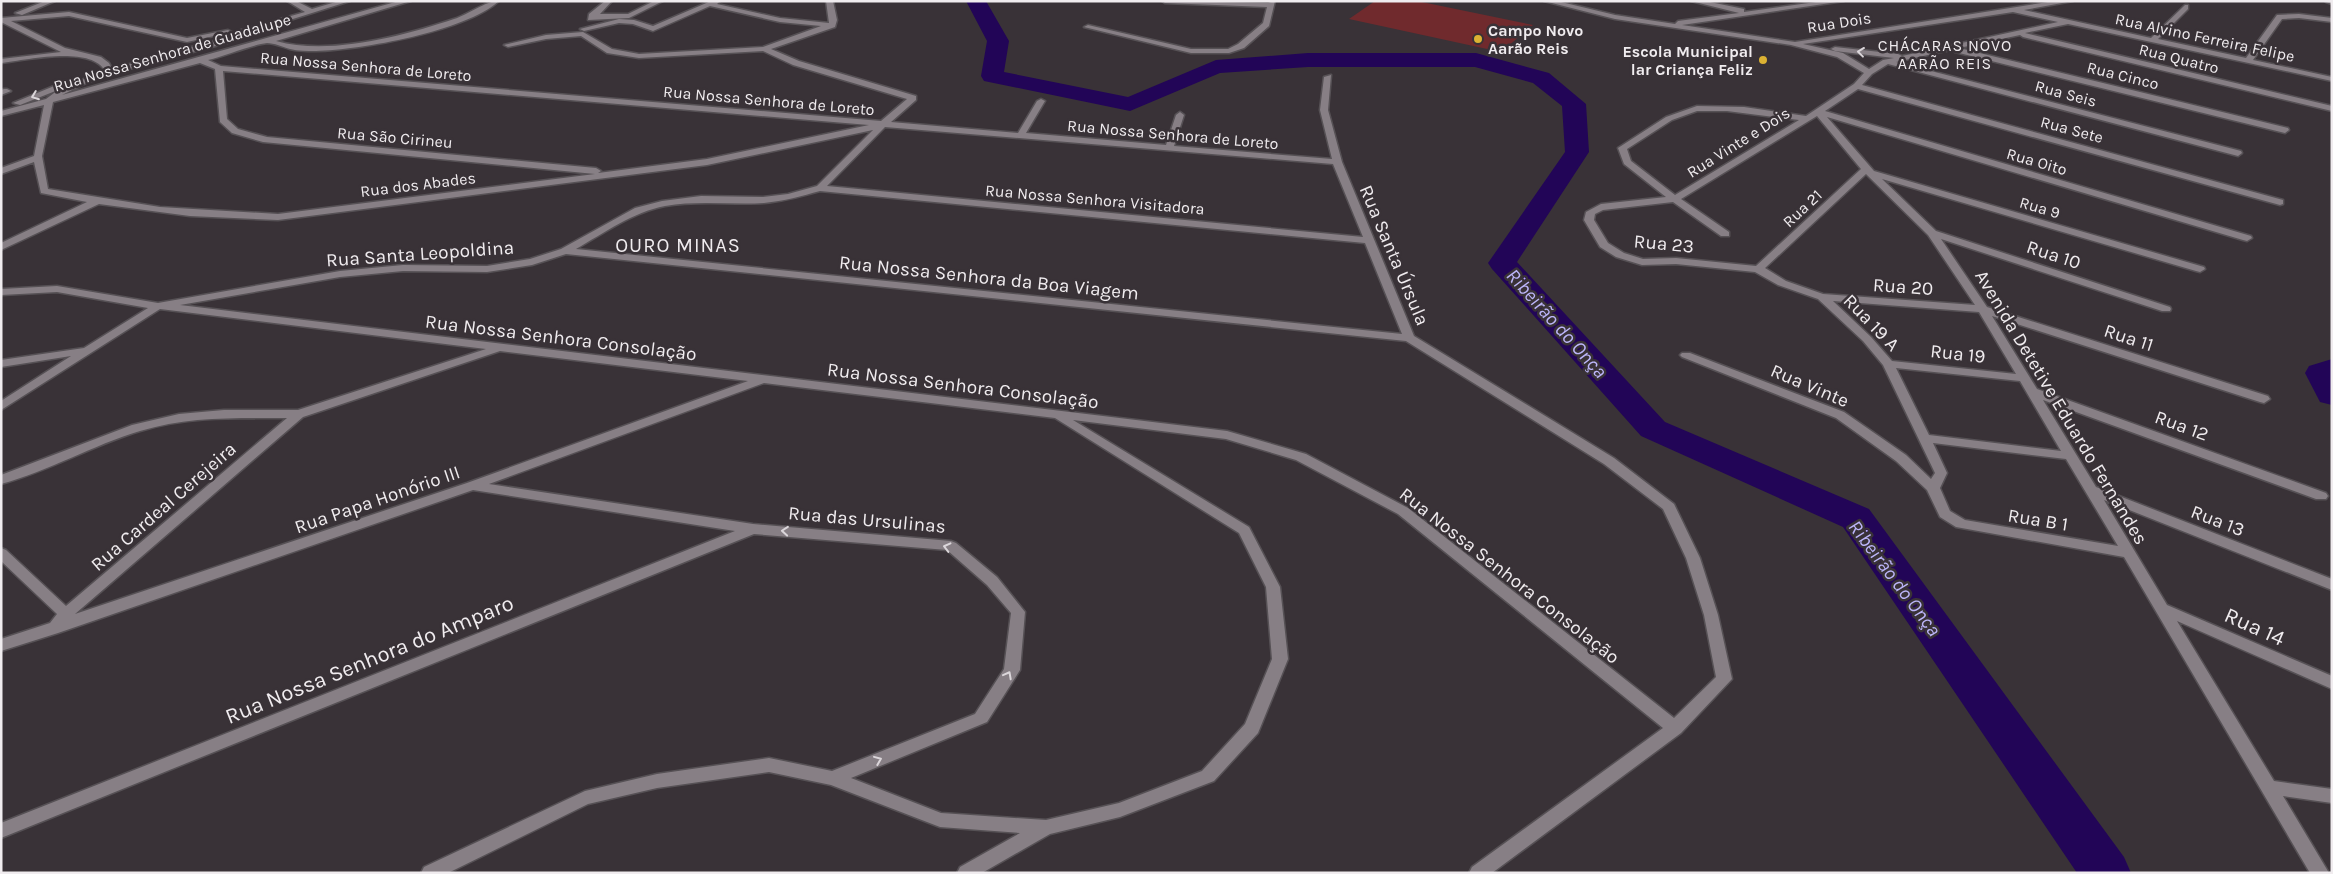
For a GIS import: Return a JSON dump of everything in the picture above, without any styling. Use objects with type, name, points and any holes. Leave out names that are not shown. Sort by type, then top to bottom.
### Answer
[{"type":"street","points":[[2,20],[52,1]]},
{"type":"street","points":[[290,1],[311,12]]},
{"type":"street","points":[[1,110],[108,69],[249,31],[347,1]]},
{"type":"street","name":"Rua Nossa Senhora de Guadalupe","points":[[1,114],[408,1]]},
{"type":"street","points":[[266,41],[300,48],[367,44],[457,20],[486,10],[496,1]]},
{"type":"street","points":[[583,32],[592,16],[609,1]]},
{"type":"street","points":[[592,16],[629,16],[660,1]]},
{"type":"street","points":[[829,1],[833,20],[832,25]]},
{"type":"street","points":[[1088,27],[1191,52],[1229,51],[1242,46],[1266,24],[1272,3],[1165,1]]},
{"type":"street","points":[[1547,1],[1615,17],[1664,25],[1909,58]]},
{"type":"street","points":[[1694,1],[1752,13]]},
{"type":"street","name":"Rua Dois","points":[[1791,43],[2070,1]]},
{"type":"street","points":[[2328,1],[2332,2]]},
{"type":"street","points":[[1664,25],[1834,2]]},
{"type":"street","points":[[508,45],[583,32],[619,21],[634,22],[654,29],[713,3],[780,20],[832,25]]},
{"type":"street","points":[[2154,39],[2186,7]]},
{"type":"street","name":"Rua Alvino Ferreira Felipe","points":[[2014,10],[2332,79]]},
{"type":"street","points":[[2,20],[69,14],[187,40]]},
{"type":"street","points":[[134,61],[187,40],[297,16]]},
{"type":"street","points":[[2249,60],[2280,17],[2300,16],[2332,20]]},
{"type":"street","points":[[2,20],[71,53],[101,60],[106,63],[108,69]]},
{"type":"street","points":[[1818,112],[1857,86],[1869,72],[1886,62],[2071,22]]},
{"type":"street","points":[[583,32],[610,50],[638,56],[764,49],[832,25]]},
{"type":"street","points":[[49,102],[72,86],[116,70],[231,39],[249,31]]},
{"type":"street","name":"Rua Quatro","points":[[2021,34],[2332,109]]},
{"type":"street","points":[[1791,43],[1840,54],[1869,72]]},
{"type":"street","name":"Rua Santa Leopoldina","points":[[1,292],[57,289],[158,306],[340,274],[404,268],[487,269],[532,262],[566,251],[638,210],[665,203],[701,199],[764,200],[789,197],[820,188],[882,125],[913,98],[796,64],[764,49]]},
{"type":"street","name":"Rua Cinco","points":[[1953,49],[2285,130]]},
{"type":"street","points":[[1,61],[71,53]]},
{"type":"street","name":"Rua Nossa Senhora de Loreto","points":[[201,60],[219,68],[1337,162]]},
{"type":"street","name":"Rua Seis","points":[[1886,62],[2238,153]]},
{"type":"street","name":"Rua São Cirineu","points":[[219,68],[223,120],[235,131],[266,140],[620,173]]},
{"type":"street","name":"Rua Santa Úrsula","points":[[1328,77],[1324,110],[1337,162],[1367,240],[1409,338],[1609,460],[1670,507],[1692,558],[1711,615],[1724,679],[1675,728]]},
{"type":"street","name":"Rua Sete","points":[[1857,86],[2280,202]]},
{"type":"street","points":[[1020,136],[1041,101]]},
{"type":"street","name":"Rua dos Abades","points":[[49,102],[38,157],[44,191],[96,202],[214,216],[278,218],[707,162],[882,125]]},
{"type":"street","points":[[1725,234],[1627,162],[1622,148],[1686,111],[1704,108],[1805,118]]},
{"type":"street","name":"Rua Vinte e Dois","points":[[1675,199],[1805,118],[1818,112]]},
{"type":"street","name":"Avenida Detetive Eduardo Fernandes","points":[[1818,112],[1869,171],[1932,233],[1983,309],[2320,873]]},
{"type":"street","name":"Rua Oito","points":[[1818,112],[2247,238]]},
{"type":"street","points":[[1169,148],[1180,115]]},
{"type":"street","points":[[1,171],[38,157]]},
{"type":"street","name":"Rua 9","points":[[1869,171],[2200,269]]},
{"type":"street","name":"Rua 21","points":[[1758,270],[1869,171]]},
{"type":"street","name":"Rua Nossa Senhora Visitadora","points":[[820,188],[1367,240]]},
{"type":"street","name":"Rua 23","points":[[1675,199],[1601,207],[1591,212],[1589,220],[1604,245],[1620,256],[1642,262],[1676,261],[1758,270]]},
{"type":"street","points":[[1,247],[96,202]]},
{"type":"street","name":"Rua 10","points":[[1932,233],[2166,309]]},
{"type":"street","name":"Rua Nossa Senhora da Boa Viagem","points":[[566,251],[1409,338]]},
{"type":"street","name":"Rua 19 A","points":[[1758,270],[1782,282],[1822,297],[1867,339],[1888,364],[1941,473],[1933,488]]},
{"type":"street","name":"Rua 20","points":[[1822,297],[1983,309]]},
{"type":"street","points":[[1,406],[158,306]]},
{"type":"street","name":"Rua Nossa Senhora Consolação","points":[[158,306],[500,349],[1227,435],[1301,457],[1403,511],[1675,728]]},
{"type":"street","name":"Rua 11","points":[[1983,309],[2264,399]]},
{"type":"street","points":[[1,480],[136,428],[179,418],[224,414],[299,414],[500,349]]},
{"type":"street","points":[[1,364],[88,350]]},
{"type":"street","name":"Rua Vinte","points":[[1686,355],[1840,415],[1901,458],[1933,488],[1945,514]]},
{"type":"street","name":"Rua 19","points":[[1888,364],[2024,378]]},
{"type":"street","name":"Rua Papa Honório III","points":[[1,645],[472,486],[762,380]]},
{"type":"street","name":"Rua 12","points":[[2031,391],[2321,496]]},
{"type":"street","name":"Rua Cardeal Cerejeira","points":[[53,629],[66,614],[299,414]]},
{"type":"street","points":[[430,873],[586,798],[657,781],[769,765],[833,778],[940,820],[1046,827],[1120,810],[1208,776],[1252,728],[1280,659],[1273,587],[1244,530],[1057,415]]},
{"type":"street","points":[[1923,438],[2070,456]]},
{"type":"street","name":"Rua das Ursulinas","points":[[472,486],[753,528],[952,546],[992,581],[1018,612],[1012,670],[981,718],[833,778]]},
{"type":"street","name":"Rua 13","points":[[2091,490],[2332,585]]},
{"type":"street","name":"Rua B 1","points":[[1945,514],[1961,524],[1971,527],[2128,553]]},
{"type":"street","name":"Rua Nossa Senhora do Amparo","points":[[1,830],[753,528]]},
{"type":"street","points":[[1,552],[66,614]]},
{"type":"street","name":"Rua 14","points":[[2161,608],[2332,683]]},
{"type":"street","points":[[1478,873],[1675,728]]},
{"type":"street","points":[[2270,787],[2332,796]]},
{"type":"street","points":[[966,873],[1046,827]]},
{"type":"shaded area","name":"Campo Novo Aarão Reis","points":[[1375,1],[1417,1],[1533,25],[1501,52],[1349,19]]},
{"type":"waterway","name":"Ribeirão do Onça","points":[[976,1],[998,41],[992,76],[1130,104],[1216,67],[1308,60],[1476,60],[1541,78],[1574,104],[1577,152],[1502,263],[1653,429],[1856,518],[2106,873]]},
{"type":"waterway","name":"Ribeirão do Onça","points":[[2332,369],[2321,373],[2332,395]]},
{"type":"place","name":"Campo Novo Aarão Reis","points":[[1478,39]]},
{"type":"place","name":"Escola Municipal lar Criança Feliz","points":[[1763,60]]},
{"type":"district","name":"CHÁCARAS NOVO AARÃO REIS","points":[[1945,54]]},
{"type":"district","name":"OURO MINAS","points":[[678,245]]}]
